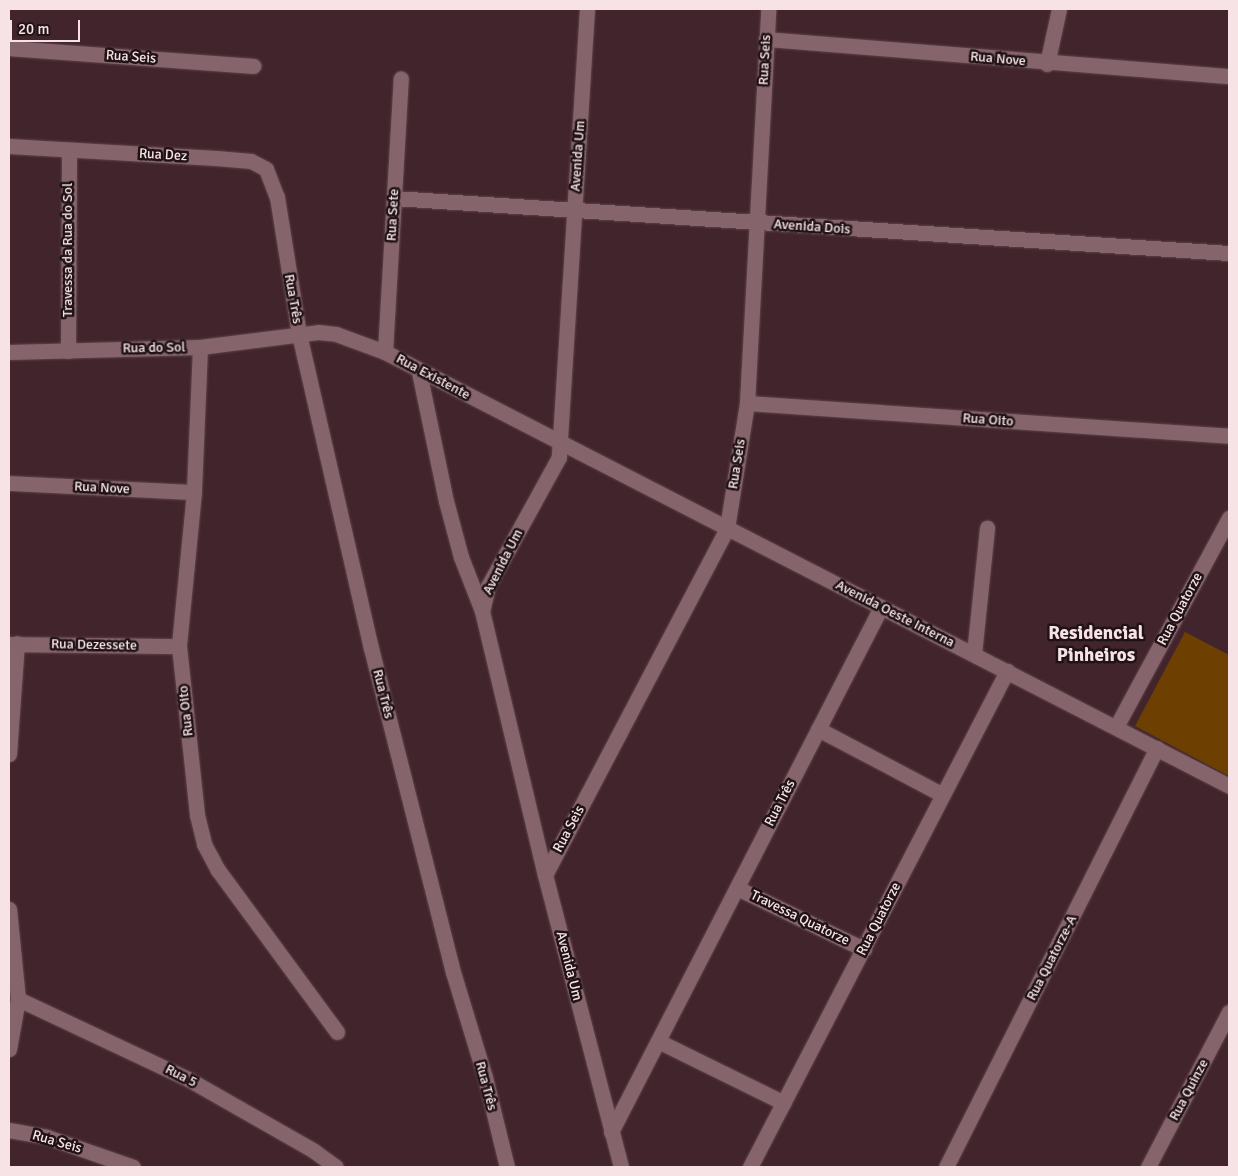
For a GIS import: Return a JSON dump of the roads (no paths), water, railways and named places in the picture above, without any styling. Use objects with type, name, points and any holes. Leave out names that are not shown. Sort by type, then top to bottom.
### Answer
[{"type":"street","name":"Avenida Um","points":[[587,9],[562,443],[552,472],[488,586],[482,611],[545,875],[621,1167]]},
{"type":"street","name":"Rua Seis","points":[[545,875],[727,528],[747,403],[755,224],[768,9]]},
{"type":"street","points":[[1047,64],[1059,9]]},
{"type":"street","name":"Rua Nove","points":[[766,39],[1047,64],[1229,76]]},
{"type":"street","name":"Rua Seis","points":[[9,48],[253,66]]},
{"type":"street","name":"Rua Sete","points":[[385,352],[401,78]]},
{"type":"street","name":"Rua Dez","points":[[9,146],[251,161],[266,169],[280,216]]},
{"type":"street","name":"Travessa da Rua do Sol","points":[[68,351],[69,150]]},
{"type":"street","name":"Avenida Dois","points":[[394,198],[755,224],[1229,253]]},
{"type":"street","name":"Rua Três","points":[[280,216],[299,334],[371,648],[452,972],[485,1077],[507,1167]]},
{"type":"street","name":"Rua do Sol","points":[[9,352],[200,347],[299,334]]},
{"type":"street","name":"Rua Existente","points":[[299,334],[336,334],[385,352],[420,372],[562,443]]},
{"type":"street","name":"Rua Oito","points":[[200,347],[194,492],[178,646],[198,815],[204,844],[218,870],[337,1032]]},
{"type":"street","points":[[420,372],[446,501],[461,557],[482,611]]},
{"type":"street","name":"Rua Oito","points":[[747,403],[1229,436]]},
{"type":"street","name":"Avenida Oeste Interna","points":[[562,443],[1229,786]]},
{"type":"street","name":"Rua Nove","points":[[9,483],[194,492]]},
{"type":"street","name":"Rua Quatorze","points":[[1116,727],[1229,518]]},
{"type":"street","points":[[974,654],[987,528]]},
{"type":"street","name":"Rua Três","points":[[611,1132],[881,606]]},
{"type":"street","points":[[9,754],[13,644]]},
{"type":"street","name":"Rua Dezessete","points":[[13,644],[178,646]]},
{"type":"street","name":"Rua Quatorze","points":[[750,1167],[1007,671]]},
{"type":"street","points":[[818,729],[943,795]]},
{"type":"street","name":"Rua Quatorze-A","points":[[946,1167],[1157,748]]},
{"type":"street","name":"Travessa Quatorze","points":[[737,888],[864,949]]},
{"type":"street","points":[[9,909],[18,999],[9,1049]]},
{"type":"street","name":"Rua 5","points":[[18,999],[188,1078],[314,1150],[336,1167]]},
{"type":"street","name":"Rua Quinze","points":[[1148,1167],[1229,1012]]},
{"type":"street","points":[[658,1041],[784,1103]]},
{"type":"street","name":"Rua Seis","points":[[9,1130],[47,1138],[133,1167]]},
{"type":"district","name":"Residencial Pinheiros","points":[[1096,645]]}]
